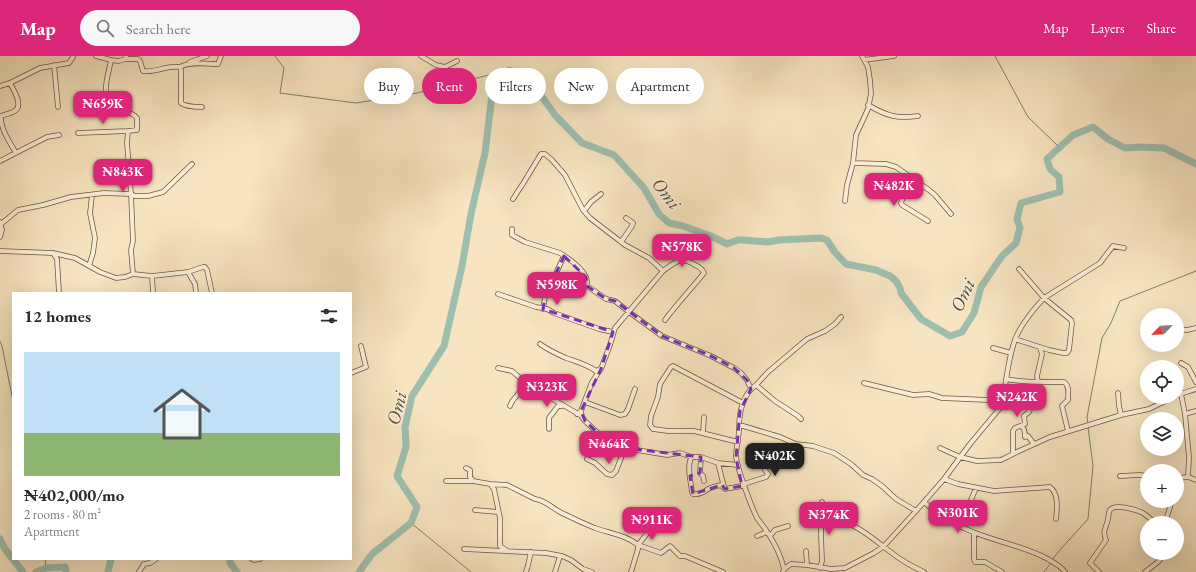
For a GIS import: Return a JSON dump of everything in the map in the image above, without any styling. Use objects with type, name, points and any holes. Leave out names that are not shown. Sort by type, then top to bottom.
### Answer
[{"type":"street","points":[[0,86],[10,83],[40,68],[69,63],[74,56]]},
{"type":"street","points":[[96,56],[119,61],[126,57],[138,59],[140,61],[141,69],[145,72],[153,72],[171,67],[208,63],[218,64],[220,56]]},
{"type":"street","points":[[182,66],[206,56]]},
{"type":"street","points":[[421,56],[436,65],[445,68],[457,61]]},
{"type":"street","points":[[846,201],[847,185],[853,163],[856,135],[871,94],[868,67],[863,58],[894,56]]},
{"type":"street","points":[[78,133],[137,130],[137,118],[129,112],[114,106],[105,91],[109,59]]},
{"type":"street","points":[[54,65],[58,107]]},
{"type":"street","points":[[182,66],[181,103],[192,107],[202,107]]},
{"type":"street","points":[[10,83],[19,105],[17,109],[1,116],[0,118],[4,132],[16,153]]},
{"type":"street","points":[[868,105],[879,112],[898,117],[903,118],[918,116]]},
{"type":"street","points":[[128,131],[127,143],[131,194],[133,241],[131,250],[133,274]]},
{"type":"street","points":[[0,161],[47,137],[59,135]]},
{"type":"street","points":[[513,199],[540,154],[545,154],[565,175],[584,211],[590,218],[607,229],[621,242],[649,258],[663,271]]},
{"type":"street","points":[[853,163],[886,164],[896,167],[935,195],[951,214]]},
{"type":"street","points":[[0,237],[2,230],[0,223],[18,210],[43,205],[70,197],[104,193],[148,196],[163,192],[192,164]]},
{"type":"street","points":[[913,179],[905,191],[900,203],[928,221]]},
{"type":"street","points":[[584,211],[591,202],[601,194]]},
{"type":"street","points":[[89,266],[95,238],[90,213],[92,195]]},
{"type":"street","points":[[621,242],[632,226],[626,218]]},
{"type":"street","points":[[512,229],[512,235],[525,242],[560,253],[578,267],[586,277],[587,286],[606,299],[615,301],[662,336],[683,346],[711,356],[734,368],[747,380],[751,389]]},
{"type":"street","points":[[782,560],[791,564],[820,568],[845,568],[884,546],[944,479],[1000,408],[1015,339],[1021,328],[1044,298],[1100,263],[1113,246],[1124,248]]},
{"type":"street","points":[[0,250],[53,253],[75,258],[100,272],[116,278],[133,274],[152,276],[188,272],[205,267],[212,292]]},
{"type":"street","points":[[53,253],[57,259],[59,292]]},
{"type":"street","points":[[543,309],[545,297],[564,256]]},
{"type":"street","points":[[579,413],[585,402],[592,382],[601,369],[615,328],[663,271],[677,261],[689,261],[702,269],[704,273],[694,287],[682,298],[665,320]]},
{"type":"street","points":[[1015,339],[1040,348],[1067,353],[1069,350],[1072,323],[1071,320],[1044,298],[1019,269]]},
{"type":"street","points":[[188,272],[191,276],[196,292]]},
{"type":"street","points":[[152,276],[153,292]]},
{"type":"street","points":[[498,294],[599,329],[613,332]]},
{"type":"street","points":[[791,564],[784,570],[782,560],[757,517],[744,484],[736,458],[740,411],[751,389],[768,372],[807,339],[825,331],[835,324],[841,316]]},
{"type":"street","points":[[1184,330],[1196,328]]},
{"type":"street","points":[[540,344],[552,352],[568,359],[580,362],[596,371],[601,369]]},
{"type":"street","points":[[352,373],[366,367],[361,346]]},
{"type":"street","points":[[993,348],[1011,353]]},
{"type":"street","points":[[1013,454],[1013,430],[1025,424],[1024,416],[1029,412],[1038,383],[1037,376],[1042,354],[1040,348]]},
{"type":"street","points":[[1184,365],[1188,367],[1196,382]]},
{"type":"street","points":[[738,442],[694,431],[668,431],[653,429],[650,425],[651,416],[658,397],[660,384],[673,366],[743,403]]},
{"type":"street","points":[[498,368],[512,371],[526,384],[579,413],[585,421],[611,443],[625,448],[667,455],[680,453],[692,457],[701,457],[718,463],[738,465]]},
{"type":"street","points":[[1006,380],[1038,383],[1064,382],[1067,384],[1068,400],[1062,406],[1068,431]]},
{"type":"street","points":[[864,383],[913,395],[929,394],[942,398],[988,400],[993,398],[1003,398],[1026,405],[1032,404]]},
{"type":"street","points":[[510,406],[512,399],[517,396],[522,386],[526,384]]},
{"type":"street","points":[[756,385],[800,419]]},
{"type":"street","points":[[585,402],[620,415],[625,414],[635,389]]},
{"type":"street","points":[[1184,393],[1196,389]]},
{"type":"street","points":[[1118,393],[1121,415]]},
{"type":"street","points":[[940,448],[960,457],[977,461],[1001,460],[1050,437],[1121,415],[1149,410],[1161,404]]},
{"type":"street","points":[[549,430],[549,418],[558,406],[564,406]]},
{"type":"street","points":[[1188,477],[1189,457],[1184,414],[1196,411]]},
{"type":"street","points":[[703,433],[704,417]]},
{"type":"street","points":[[739,426],[780,437],[796,444],[813,446],[834,453],[851,464],[863,475],[872,479],[896,498],[916,511]]},
{"type":"street","points":[[1021,426],[1025,431],[1025,437],[1028,436],[1034,444]]},
{"type":"street","points":[[587,460],[595,463],[607,474],[612,475],[616,471],[625,448]]},
{"type":"street","points":[[692,457],[689,465],[692,492],[695,495],[704,493],[721,485],[725,489],[739,488],[744,484],[766,477],[768,474],[765,470],[757,448]]},
{"type":"street","points":[[701,457],[700,473],[703,476],[704,481]]},
{"type":"street","points":[[718,463],[724,487]]},
{"type":"street","points":[[466,468],[470,470],[470,477],[473,481]]},
{"type":"street","points":[[690,476],[700,473]]},
{"type":"street","points":[[1120,476],[1140,475]]},
{"type":"street","points":[[1184,477],[1188,477],[1196,480]]},
{"type":"street","points":[[944,479],[958,484],[994,491],[1050,487],[1053,490],[1058,506],[1056,519]]},
{"type":"street","points":[[446,481],[473,481],[507,485],[534,499],[543,501],[563,514],[621,536],[638,545],[660,553],[670,546],[680,556],[692,558],[723,572]]},
{"type":"street","points":[[490,484],[494,489],[500,518],[500,546],[506,551]]},
{"type":"street","points":[[971,500],[976,488]]},
{"type":"street","points":[[820,568],[822,561],[822,502]]},
{"type":"street","points":[[924,502],[936,513],[950,522],[974,533],[1037,553],[1062,568],[1065,572]]},
{"type":"street","points":[[936,513],[950,505]]},
{"type":"street","points":[[1099,572],[1090,563],[1106,540],[1103,533],[1111,508],[1116,506],[1130,509],[1146,516]]},
{"type":"street","points":[[475,510],[498,512]]},
{"type":"street","points":[[821,522],[840,520],[849,524],[884,546],[901,560],[924,572]]},
{"type":"street","points":[[631,572],[638,545],[646,535],[649,526]]},
{"type":"street","points":[[757,536],[768,534],[774,530],[788,526]]},
{"type":"street","points":[[974,533],[975,562],[985,562],[1002,572]]},
{"type":"street","points":[[464,549],[531,552],[560,556],[571,560],[583,569],[592,572]]},
{"type":"street","points":[[806,551],[807,565]]},
{"type":"street","points":[[526,572],[531,552]]},
{"type":"street","points":[[555,572],[560,556]]},
{"type":"street","points":[[139,572],[144,564],[150,563],[154,560]]},
{"type":"street","points":[[1144,572],[1160,560]]},
{"type":"highlighted area","points":[[564,256],[586,277],[587,286],[606,299],[615,301],[662,336],[711,356],[734,368],[747,380],[751,389],[740,411],[736,458],[742,486],[725,489],[722,485],[693,494],[690,476],[700,473],[701,457],[625,448],[601,436],[585,421],[581,411],[601,369],[613,332],[543,309],[545,297]]},
{"type":"waterway","points":[[275,56],[284,68],[280,93],[356,103],[417,93],[485,76]]},
{"type":"waterway","points":[[995,56],[1028,117],[1060,148]]},
{"type":"waterway","name":"Omi","points":[[359,572],[372,554],[411,523],[417,507],[397,476],[406,447],[405,427],[412,396],[444,346],[485,153],[492,95],[509,70],[528,77],[555,115],[582,143],[614,155],[644,188],[659,214],[669,223],[683,226],[711,236],[727,244],[738,240],[768,242],[821,238],[827,240],[834,251],[846,264],[876,270],[890,276],[896,281],[901,293],[921,319],[950,336],[962,332],[974,313],[981,287],[1002,256],[1016,243],[1020,228],[1017,219],[1021,203],[1060,192],[1059,177],[1050,169],[1047,159],[1073,135],[1093,127],[1108,139],[1125,148],[1164,148],[1196,164]]},
{"type":"waterway","points":[[1088,424],[1087,417],[1102,338],[1111,323],[1120,301],[1196,271]]},
{"type":"waterway","points":[[0,341],[12,396]]},
{"type":"waterway","points":[[1052,560],[1088,519],[1093,466],[1088,427]]},
{"type":"waterway","points":[[411,523],[471,572]]},
{"type":"waterway","name":"Omi","points":[[0,539],[12,558]]},
{"type":"waterway","name":"Omi","points":[[14,560],[23,572]]},
{"type":"waterway","points":[[45,560],[46,568]]},
{"type":"waterway","name":"Omi","points":[[108,572],[111,560]]},
{"type":"waterway","name":"Omi","points":[[230,560],[230,563],[237,572]]},
{"type":"waterway","points":[[1044,572],[1051,563]]},
{"type":"waterway","name":"Omi","points":[[36,572],[46,568],[65,567],[66,572]]}]
